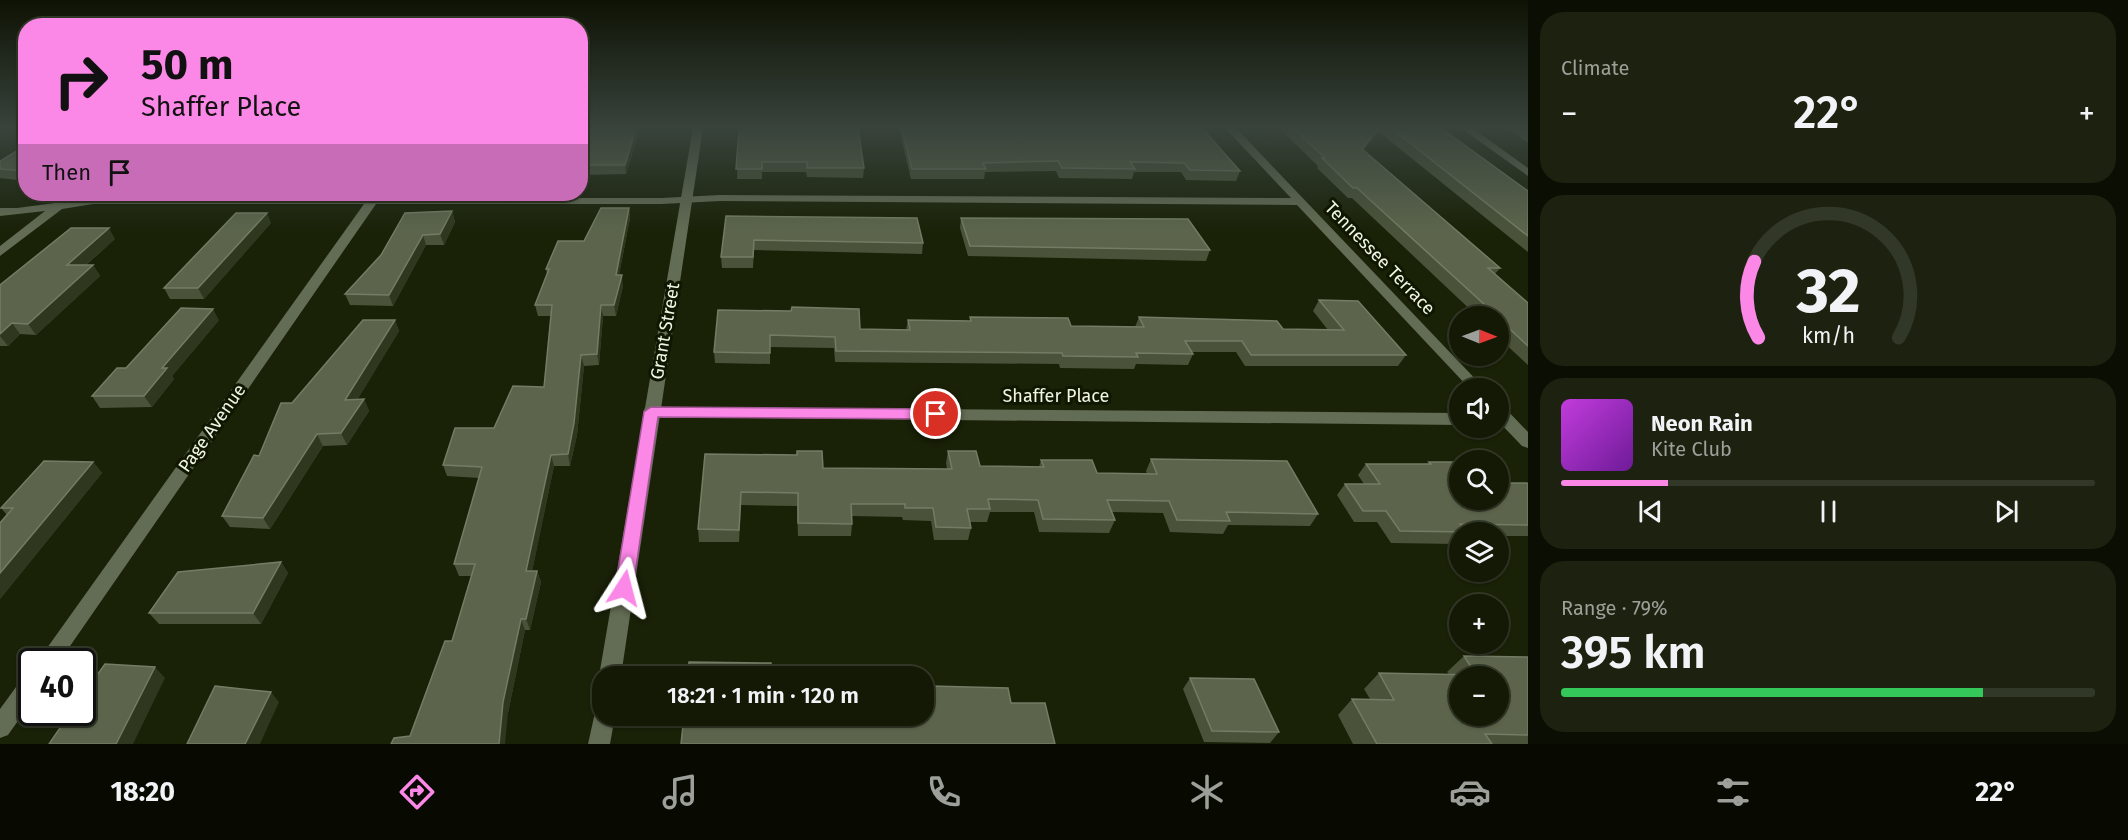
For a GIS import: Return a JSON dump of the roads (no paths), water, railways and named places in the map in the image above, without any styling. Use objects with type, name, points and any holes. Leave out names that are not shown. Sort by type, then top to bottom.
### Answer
[{"type":"street","name":"Grant Street","points":[[612,666],[693,163]]},
{"type":"street","name":"Tennessee Terrace","points":[[1262,163],[1467,378]]},
{"type":"street","points":[[1515,163],[1528,172]]},
{"type":"street","points":[[588,199],[1299,202]]},
{"type":"street","points":[[0,252],[65,201]]},
{"type":"street","points":[[0,212],[17,212],[93,201]]},
{"type":"street","name":"Page Avenue","points":[[57,648],[372,201]]},
{"type":"street","name":"Shaffer Place","points":[[651,412],[1449,419]]},
{"type":"street","points":[[1509,424],[1528,442]]},
{"type":"street","points":[[0,727],[18,702]]},
{"type":"street","points":[[599,744],[602,726]]}]
